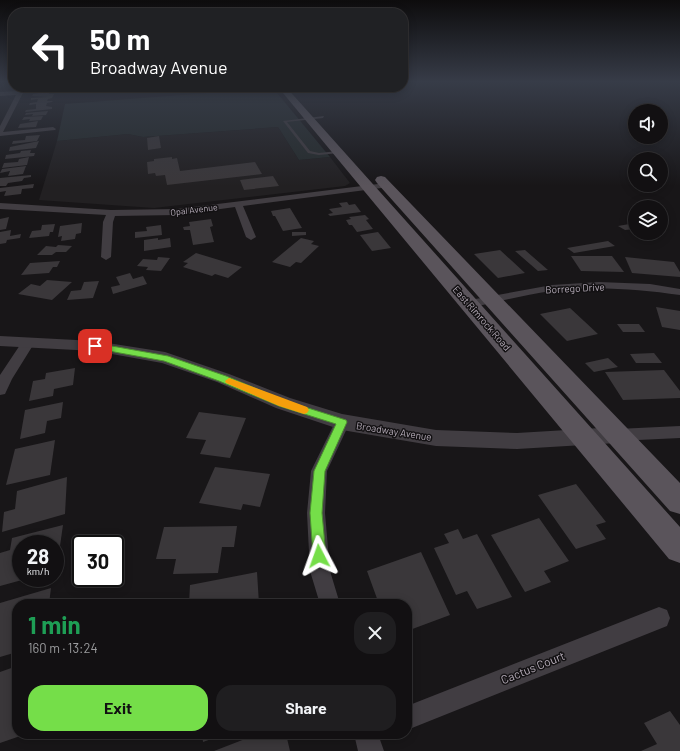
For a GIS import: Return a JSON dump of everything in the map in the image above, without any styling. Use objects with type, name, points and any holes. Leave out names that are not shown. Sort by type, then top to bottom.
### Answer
[{"type":"main road","points":[[321,116],[325,120]]},
{"type":"main road","name":"East Rimrock Road","points":[[309,118],[680,549]]},
{"type":"main road","name":"East Rimrock Road","points":[[376,174],[680,502]]},
{"type":"street","points":[[0,133],[8,116]]},
{"type":"street","points":[[0,133],[53,129]]},
{"type":"street","name":"Opal Avenue","points":[[0,206],[148,214],[177,212],[386,185]]},
{"type":"street","points":[[238,204],[251,237]]},
{"type":"street","points":[[106,257],[108,222],[111,213]]},
{"type":"street","name":"Borrego Drive","points":[[470,304],[551,288],[608,286],[680,292]]},
{"type":"street","name":"Broadway Avenue","points":[[0,341],[95,346],[165,358],[223,378],[282,403],[342,422],[436,438],[516,441],[582,436],[680,432]]},
{"type":"street","points":[[0,390],[5,378],[29,342]]},
{"type":"street","points":[[328,599],[320,571],[316,513],[320,471],[342,422]]},
{"type":"street","name":"Cactus Court","points":[[412,716],[659,618]]},
{"type":"street","points":[[367,739],[371,751]]},
{"type":"lane","points":[[325,120],[309,118],[285,120],[309,152],[319,154],[338,152]]},
{"type":"shaded area","points":[[62,116],[296,116],[330,157],[299,160],[278,127],[143,137],[128,134],[57,141]]},
{"type":"shaded area","points":[[278,127],[299,160],[330,157],[350,183],[345,186],[154,208],[39,200],[57,141],[128,134],[143,137]]},
{"type":"building","points":[[43,116],[41,120],[29,121],[30,119],[22,120],[24,117]]},
{"type":"building","points":[[38,121],[36,127],[18,128],[20,124]]},
{"type":"building","points":[[40,135],[37,141],[12,144],[13,141],[25,140],[26,136]]},
{"type":"building","points":[[159,136],[161,148],[148,150],[147,138]]},
{"type":"building","points":[[39,141],[36,148],[9,151],[10,147]]},
{"type":"building","points":[[31,150],[30,153],[35,153],[34,156],[5,159],[6,155]]},
{"type":"building","points":[[29,157],[27,165],[2,168],[4,163],[18,162],[19,159]]},
{"type":"building","points":[[172,157],[172,159],[177,158],[180,171],[255,162],[262,174],[167,185],[165,175],[156,176],[155,173],[148,174],[147,162],[154,161],[154,159]]},
{"type":"building","points":[[26,166],[23,174],[8,176],[10,171],[0,173],[2,169]]},
{"type":"building","points":[[31,175],[31,177],[24,178],[22,181],[8,183],[6,186],[0,186],[0,178]]},
{"type":"building","points":[[273,176],[279,186],[244,190],[240,180]]},
{"type":"building","points":[[34,184],[33,188],[22,189],[21,194],[4,196],[6,191],[0,192],[0,188]]},
{"type":"building","points":[[347,202],[349,205],[355,204],[361,212],[330,216],[328,214],[333,213],[329,209],[342,207],[339,203]]},
{"type":"building","points":[[290,208],[302,228],[283,231],[271,211]]},
{"type":"building","points":[[365,215],[369,219],[366,220],[373,229],[357,232],[346,220],[351,219],[349,217]]},
{"type":"building","points":[[9,217],[6,229],[0,230],[0,219]]},
{"type":"building","points":[[211,219],[213,226],[210,227],[214,242],[193,245],[190,230],[184,230],[183,227],[190,226],[189,222]]},
{"type":"building","points":[[82,223],[81,233],[76,234],[75,239],[61,241],[62,236],[58,237],[60,226]]},
{"type":"building","points":[[55,224],[53,232],[50,232],[49,236],[29,238],[32,231],[41,230],[42,225]]},
{"type":"building","points":[[628,224],[628,230],[625,230],[618,226]]},
{"type":"building","points":[[161,225],[162,235],[135,238],[135,232],[147,231],[146,227]]},
{"type":"building","points":[[11,230],[10,236],[21,234],[20,238],[7,240],[6,243],[0,244],[0,232]]},
{"type":"building","points":[[292,232],[306,232],[306,235],[292,236]]},
{"type":"building","points":[[378,232],[391,248],[372,251],[360,235]]},
{"type":"building","points":[[158,238],[158,240],[170,238],[171,247],[144,251],[144,240]]},
{"type":"building","points":[[301,238],[314,241],[311,244],[319,246],[301,263],[296,262],[290,267],[272,262]]},
{"type":"building","points":[[608,241],[615,246],[574,253],[567,248]]},
{"type":"building","points":[[58,245],[72,246],[66,252],[56,252],[52,255],[37,255],[46,246],[56,247]]},
{"type":"building","points":[[500,250],[525,273],[498,278],[474,254]]},
{"type":"building","points":[[525,250],[548,270],[538,271],[515,251]]},
{"type":"building","points":[[196,253],[242,267],[228,278],[215,274],[212,276],[183,267],[188,263],[183,262]]},
{"type":"building","points":[[571,256],[612,256],[624,272],[581,271]]},
{"type":"building","points":[[158,257],[170,258],[161,271],[146,270],[148,267],[137,266],[143,259],[157,260]]},
{"type":"building","points":[[625,257],[674,262],[680,272],[680,277],[632,273]]},
{"type":"building","points":[[60,261],[57,267],[53,267],[49,273],[21,275],[30,263]]},
{"type":"building","points":[[130,273],[133,279],[143,276],[147,284],[113,294],[111,287],[120,285],[116,277]]},
{"type":"building","points":[[47,280],[72,282],[52,300],[18,294],[31,284],[40,286]]},
{"type":"building","points":[[99,281],[93,298],[67,300],[71,291],[81,290],[84,282]]},
{"type":"building","points":[[656,307],[680,311],[680,330],[662,327]]},
{"type":"building","points":[[570,308],[598,334],[567,341],[540,314]]},
{"type":"building","points":[[617,324],[639,324],[645,332],[623,332]]},
{"type":"building","points":[[654,353],[662,363],[636,363],[630,354]]},
{"type":"building","points":[[608,358],[618,367],[594,372],[585,363]]},
{"type":"building","points":[[75,368],[73,385],[54,389],[53,396],[29,401],[33,381],[45,379],[46,373]]},
{"type":"building","points":[[664,370],[680,391],[680,398],[623,400],[605,372]]},
{"type":"building","points":[[63,402],[61,418],[47,421],[45,433],[20,439],[25,410]]},
{"type":"building","points":[[199,412],[246,418],[230,458],[200,454],[206,440],[186,438]]},
{"type":"building","points":[[55,440],[50,475],[6,485],[15,449]]},
{"type":"building","points":[[215,467],[270,474],[260,507],[243,504],[241,510],[199,503]]},
{"type":"building","points":[[67,477],[65,514],[2,532],[4,512],[15,509],[17,491]]},
{"type":"building","points":[[576,484],[606,522],[596,525],[606,539],[576,549],[538,495]]},
{"type":"building","points":[[539,518],[569,561],[544,571],[551,582],[525,592],[491,535]]},
{"type":"building","points":[[63,525],[62,535],[24,535]]},
{"type":"building","points":[[237,526],[234,547],[222,547],[218,573],[173,574],[176,559],[156,559],[164,527]]},
{"type":"building","points":[[458,529],[463,539],[477,534],[512,597],[477,609],[467,591],[456,595],[434,548],[449,543],[444,534]]},
{"type":"building","points":[[12,538],[12,583],[0,586],[0,553],[10,550]]},
{"type":"building","points":[[421,552],[450,615],[412,629],[412,599],[377,599],[367,571]]},
{"type":"building","points":[[257,572],[259,599],[189,599],[190,585]]},
{"type":"building","points":[[51,588],[50,599],[14,599]]},
{"type":"building","points":[[12,599],[12,653],[0,657],[0,603]]},
{"type":"building","points":[[12,668],[12,739],[0,743],[0,672]]},
{"type":"building","points":[[670,711],[680,725],[680,751],[641,751],[657,744],[644,723]]},
{"type":"building","points":[[203,739],[211,739],[203,742]]},
{"type":"building","points":[[245,739],[287,739],[290,751],[214,751]]},
{"type":"slow traffic","points":[[229,381],[282,403],[304,410]]},
{"type":"route","points":[[95,346],[165,358],[223,378],[282,403],[342,422],[320,471],[316,513],[319,556]]}]
